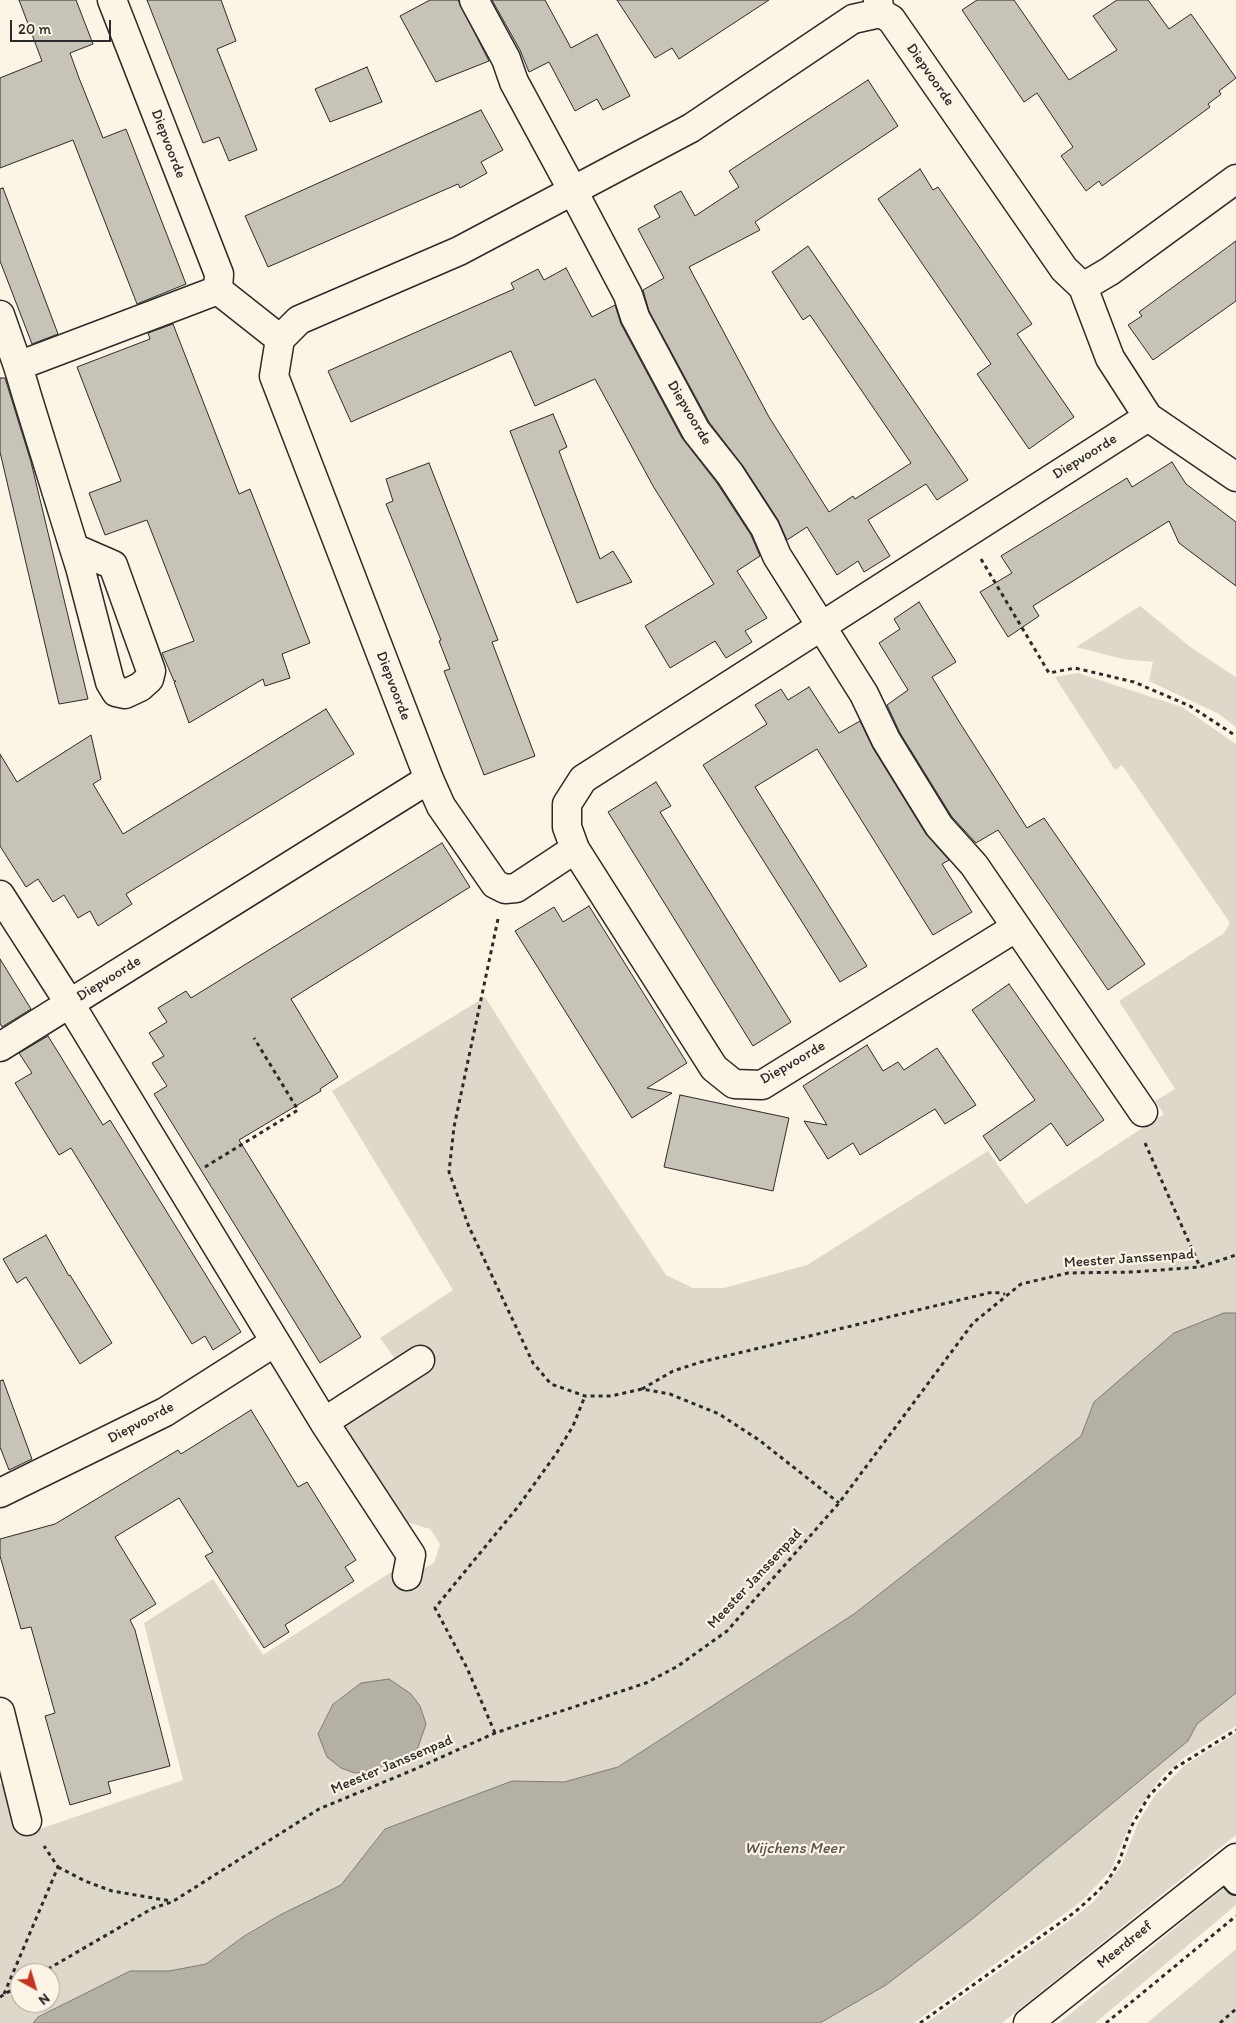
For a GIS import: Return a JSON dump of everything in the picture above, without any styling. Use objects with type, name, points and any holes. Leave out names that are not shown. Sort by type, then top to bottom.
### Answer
[{"type":"street","name":"Diepvoorde","points":[[112,0],[219,274],[218,290]]},
{"type":"street","name":"Diepvoorde","points":[[474,0],[506,59],[514,82],[628,295],[636,318],[696,431],[730,474],[765,528],[777,556],[864,694],[886,740],[939,826],[974,865],[1143,1112]]},
{"type":"street","name":"Diepvoorde","points":[[505,889],[495,884],[441,806],[429,780],[274,376],[280,339],[299,320],[459,251],[690,128],[853,19],[879,7],[891,19],[1064,269],[1083,287],[1110,358],[1148,417],[1236,477]]},
{"type":"street","points":[[1083,287],[1110,272],[1236,179]]},
{"type":"street","points":[[18,366],[218,290],[280,339]]},
{"type":"street","points":[[0,314],[74,548],[110,682],[116,692],[125,694],[140,687],[148,679],[151,671],[113,565],[74,548]]},
{"type":"street","name":"Diepvoorde","points":[[1016,928],[762,1085],[734,1084],[714,1068],[575,849],[567,827],[567,804],[583,779],[1148,417]]},
{"type":"street","name":"Diepvoorde","points":[[0,1047],[429,780]]},
{"type":"street","points":[[505,889],[516,888],[575,849]]},
{"type":"street","name":"Diepvoorde","points":[[0,895],[70,1004],[324,1422],[411,1555],[408,1576]]},
{"type":"street","name":"Diepvoorde","points":[[0,1493],[48,1472],[165,1412],[275,1342]]},
{"type":"street","points":[[324,1422],[420,1360]]},
{"type":"street","points":[[0,1712],[27,1821]]},
{"type":"street","name":"Meerdreef","points":[[1028,2023],[1232,1866]]},
{"type":"path","points":[[966,533],[1048,673],[1075,668],[1134,682],[1190,706],[1236,736]]},
{"type":"path","points":[[505,889],[454,1127],[449,1172],[469,1228],[533,1363],[551,1384],[585,1396],[611,1396],[642,1389],[672,1371],[701,1362],[993,1292],[1006,1294]]},
{"type":"path","points":[[178,1183],[298,1110],[254,1038]]},
{"type":"path","points":[[1143,1112],[1138,1131],[1149,1149],[1200,1267]]},
{"type":"path","name":"Meester Janssenpad","points":[[58,1963],[153,1908],[172,1902],[319,1808],[413,1770],[495,1732],[639,1686],[678,1666],[727,1632],[839,1503],[974,1323],[1006,1294],[1021,1284],[1068,1273],[1133,1272],[1200,1267],[1236,1255]]},
{"type":"path","points":[[642,1389],[670,1394],[718,1414],[760,1440],[839,1503]]},
{"type":"path","points":[[495,1732],[467,1668],[435,1608],[517,1508],[556,1454],[573,1426],[585,1396]]},
{"type":"path","points":[[920,2023],[1075,1912],[1095,1894],[1107,1882],[1119,1862],[1137,1814],[1149,1796],[1175,1768],[1236,1730]]},
{"type":"path","points":[[27,1821],[58,1867],[85,1881],[112,1890],[172,1902]]},
{"type":"path","points":[[4,1994],[58,1867]]},
{"type":"path","points":[[1106,2023],[1236,1916]]},
{"type":"path","points":[[0,1997],[10,1991]]},
{"type":"path","points":[[1220,2023],[1236,2009]]},
{"type":"shaded area","points":[[1140,606],[1193,649],[1236,677],[1236,727],[1219,714],[1149,681],[1153,662],[1123,659],[1076,647]]},
{"type":"shaded area","points":[[1078,673],[1182,707],[1236,744],[1236,1313],[1224,1313],[1094,1402],[1081,1436],[854,1614],[618,1767],[564,1782],[512,1781],[385,1829],[341,1885],[244,1935],[206,1964],[169,1971],[130,1971],[60,2006],[60,1963],[10,1963],[10,2013],[46,2013],[38,2017],[33,2023],[0,2023],[0,1784],[11,1780],[28,1833],[183,1780],[144,1623],[213,1579],[263,1655],[396,1569],[404,1579],[434,1563],[440,1544],[430,1529],[410,1523],[404,1526],[341,1425],[396,1360],[380,1338],[453,1290],[332,1091],[485,997],[573,1136],[666,1275],[693,1288],[724,1288],[807,1265],[988,1151],[1026,1204],[1164,1114],[1155,1101],[1175,1089],[1119,1001],[1224,933],[1230,923],[1122,765],[1115,770],[1055,677]],"holes":[[[361,1683],[318,1734],[333,1703]]]},
{"type":"shaded area","points":[[1236,1693],[1236,1726],[1185,1757],[1163,1775],[1134,1815],[1111,1870],[1082,1901],[914,2023],[820,2023],[886,1985],[971,1920],[1188,1741],[1197,1724]]},
{"type":"shaded area","points":[[1236,1733],[1236,1835],[1002,2023],[926,2023],[1076,1916],[1094,1901],[1122,1864],[1138,1823],[1155,1795],[1185,1765]]},
{"type":"shaded area","points":[[1224,1888],[1228,1888],[1236,1897],[1236,1905],[1095,2023],[1059,2023]]},
{"type":"shaded area","points":[[1236,1949],[1236,2023],[1147,2023]]},
{"type":"water","name":"Wijchens Meer","points":[[1224,1313],[1236,1313],[1236,1693],[1197,1724],[1188,1741],[971,1920],[886,1985],[820,2023],[33,2023],[38,2017],[46,2013],[60,2013],[60,2006],[130,1971],[169,1971],[206,1964],[244,1936],[280,1915],[341,1885],[385,1829],[512,1781],[564,1782],[618,1767],[854,1614],[1081,1436],[1094,1402],[1174,1333]]},
{"type":"water","points":[[389,1679],[411,1694],[420,1706],[426,1724],[417,1750],[403,1760],[382,1769],[355,1773],[341,1768],[327,1757],[318,1734],[333,1704],[361,1683]]},
{"type":"building","points":[[19,0],[76,0],[93,44],[70,53],[79,78],[103,138],[126,129],[186,284],[137,304],[73,140],[0,168],[0,78],[42,61]]},
{"type":"building","points":[[147,0],[221,0],[236,41],[217,49],[257,150],[229,161],[219,137],[203,143]]},
{"type":"building","points":[[430,0],[458,0],[489,61],[436,82],[400,16]]},
{"type":"building","points":[[492,0],[545,0],[571,48],[597,34],[630,96],[603,110],[597,99],[575,111],[549,62],[529,72],[520,50]]},
{"type":"building","points":[[617,0],[769,0],[679,59],[672,48],[655,58]]},
{"type":"building","points":[[977,0],[1014,0],[1069,80],[1117,50],[1093,16],[1117,0],[1148,0],[1169,29],[1191,14],[1236,78],[1219,91],[1221,94],[1208,104],[1210,107],[1102,186],[1099,181],[1086,191],[1061,156],[1073,147],[1037,93],[1024,102],[962,10]]},
{"type":"building","points":[[367,67],[382,102],[330,122],[315,89]]},
{"type":"building","points":[[868,80],[898,126],[755,222],[760,230],[689,267],[769,417],[829,512],[853,496],[855,499],[911,463],[810,315],[803,320],[772,272],[808,246],[968,480],[937,500],[926,484],[868,520],[890,556],[864,572],[858,561],[837,575],[807,527],[787,540],[778,520],[743,466],[709,422],[649,311],[643,290],[664,278],[638,229],[660,217],[654,206],[681,191],[695,216],[739,187],[729,171]]},
{"type":"building","points":[[481,110],[503,150],[481,162],[487,173],[460,188],[458,184],[268,267],[245,216]]},
{"type":"building","points":[[920,169],[933,190],[938,187],[1032,324],[1017,334],[1074,417],[1029,449],[977,374],[991,364],[878,199]]},
{"type":"building","points":[[3,188],[58,334],[32,344],[0,261],[0,189]]},
{"type":"building","points":[[1236,241],[1236,301],[1153,360],[1128,325],[1142,316],[1139,312]]},
{"type":"building","points":[[566,268],[592,317],[615,305],[621,324],[682,438],[717,483],[751,535],[760,556],[737,571],[767,618],[745,631],[752,642],[726,658],[715,641],[670,668],[645,626],[714,584],[653,486],[595,379],[535,406],[511,351],[351,422],[328,371],[514,289],[511,283],[538,269],[544,280]]},
{"type":"building","points":[[173,324],[239,494],[250,489],[310,643],[282,654],[290,678],[265,686],[263,679],[189,723],[174,682],[176,681],[174,681],[162,653],[194,641],[147,520],[105,535],[89,493],[121,481],[77,367],[150,339],[148,333]]},
{"type":"building","points":[[0,378],[5,378],[31,462],[88,699],[59,704],[0,452]]},
{"type":"building","points":[[553,414],[567,447],[559,451],[600,559],[613,551],[632,582],[577,603],[510,431]]},
{"type":"building","points":[[1172,462],[1186,484],[1236,522],[1236,586],[1179,543],[1169,521],[1033,606],[1039,616],[1008,637],[980,592],[1012,573],[1001,556],[1127,478],[1132,487]]},
{"type":"building","points":[[429,463],[498,640],[492,642],[535,756],[484,775],[444,671],[450,669],[439,641],[441,640],[386,504],[393,501],[386,479]]},
{"type":"building","points":[[919,602],[956,662],[932,677],[960,723],[1027,828],[1044,818],[1145,964],[1108,990],[998,830],[976,843],[952,817],[900,733],[887,705],[908,690],[879,643],[900,629],[894,619]]},
{"type":"building","points":[[809,687],[839,733],[860,721],[873,748],[926,834],[949,860],[942,864],[972,912],[933,935],[817,749],[755,787],[867,966],[840,982],[703,765],[767,724],[755,705],[781,689],[788,700]]},
{"type":"building","points":[[326,709],[354,754],[126,894],[132,904],[98,926],[90,911],[78,918],[64,895],[53,902],[38,879],[26,887],[0,846],[0,754],[17,782],[91,735],[101,779],[93,784],[123,834]]},
{"type":"building","points":[[656,782],[671,806],[660,812],[791,1022],[753,1046],[608,812]]},
{"type":"building","points":[[442,843],[470,887],[291,999],[338,1077],[320,1089],[321,1091],[239,1140],[361,1337],[320,1363],[154,1094],[167,1086],[152,1063],[164,1056],[149,1033],[167,1022],[158,1008],[186,991],[191,998]]},
{"type":"building","points":[[589,906],[687,1063],[647,1088],[672,1093],[632,1118],[515,931],[554,907],[563,922]]},
{"type":"building","points":[[0,959],[31,1009],[2,1027],[0,1023]]},
{"type":"building","points":[[1009,984],[1104,1120],[1067,1146],[1051,1123],[1000,1161],[983,1136],[1035,1100],[972,1010]]},
{"type":"building","points":[[48,1036],[103,1125],[110,1120],[241,1332],[213,1350],[205,1336],[192,1344],[71,1148],[59,1155],[15,1083],[32,1073],[19,1053]]},
{"type":"building","points":[[867,1045],[883,1071],[898,1062],[904,1070],[937,1048],[976,1105],[945,1124],[935,1109],[860,1155],[853,1143],[828,1159],[804,1121],[827,1125],[803,1086]]},
{"type":"building","points":[[680,1095],[789,1118],[773,1191],[664,1167]]},
{"type":"building","points":[[46,1235],[69,1276],[112,1343],[80,1364],[26,1277],[17,1283],[3,1259]]},
{"type":"building","points":[[3,1380],[32,1459],[9,1470],[0,1447],[0,1381]]},
{"type":"building","points":[[251,1410],[298,1487],[307,1482],[356,1560],[345,1567],[354,1581],[285,1625],[289,1632],[264,1648],[205,1556],[213,1552],[179,1498],[115,1537],[156,1604],[130,1620],[135,1630],[170,1766],[108,1782],[111,1793],[70,1805],[45,1716],[55,1713],[31,1627],[21,1629],[0,1556],[0,1539],[55,1524],[178,1450],[181,1454]]}]
